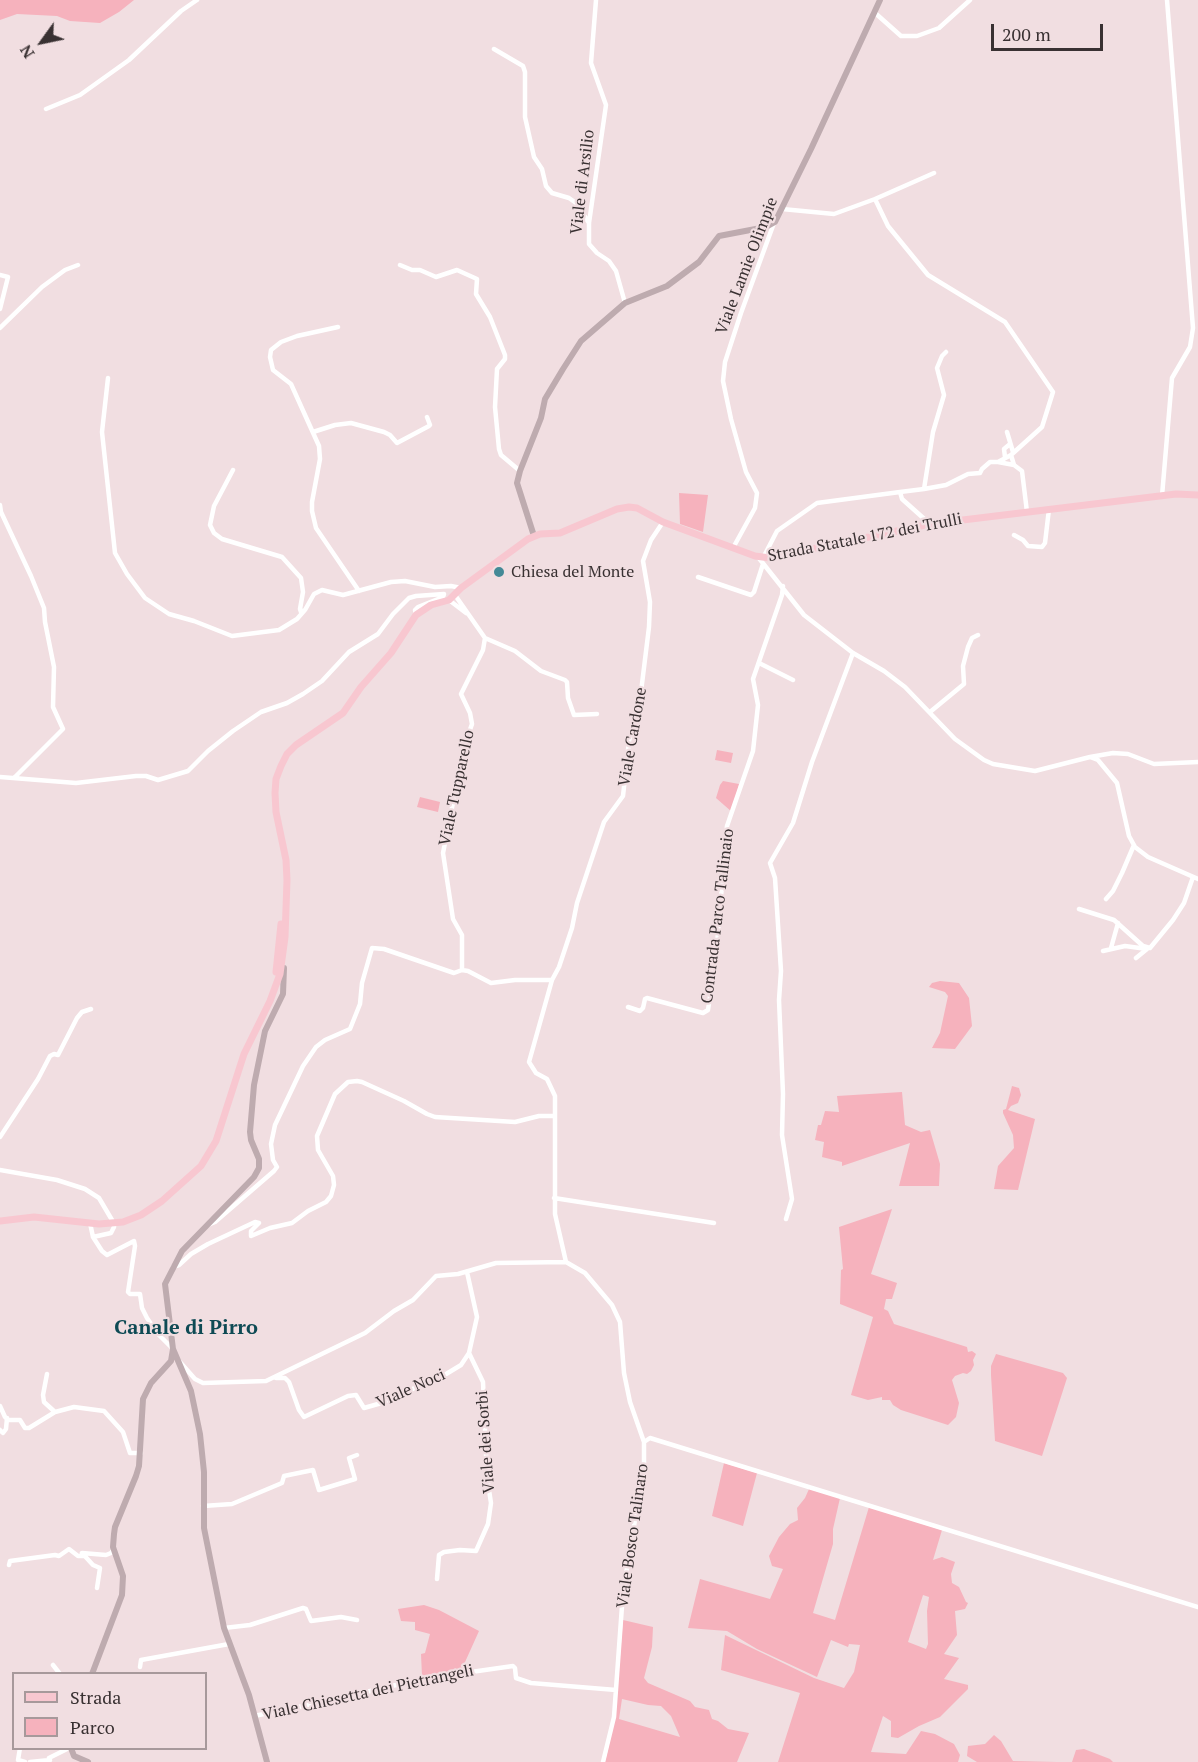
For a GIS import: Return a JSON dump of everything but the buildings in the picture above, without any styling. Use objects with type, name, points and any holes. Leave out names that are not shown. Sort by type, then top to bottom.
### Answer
[{"type":"main road","name":"Strada Statale 172 dei Trulli","points":[[452,598],[460,588],[534,536],[560,533],[622,508],[636,508],[663,522],[761,560],[930,524],[1162,496],[1198,495]]},
{"type":"main road","points":[[0,1221],[34,1217],[114,1223],[141,1215],[179,1187],[201,1166],[216,1142],[244,1054],[278,988],[283,958],[287,870],[276,812],[276,779],[280,766],[296,745],[343,713],[361,687],[391,652],[416,615],[452,598]]},
{"type":"main road","points":[[278,988],[273,985],[287,870]]},
{"type":"street","points":[[46,109],[80,95],[129,60],[181,11],[197,0]]},
{"type":"street","name":"Viale di Arsilio","points":[[596,0],[591,63],[606,105],[589,223],[589,244],[609,261],[616,271],[625,303]]},
{"type":"street","name":"Viale Lamie Olimpie","points":[[733,548],[755,508],[757,493],[746,472],[731,419],[723,381],[725,362],[775,222],[880,0]]},
{"type":"street","points":[[874,12],[901,36],[917,36],[939,28],[970,0]]},
{"type":"street","points":[[1162,496],[1172,378],[1190,346],[1193,328],[1167,0]]},
{"type":"street","points":[[494,49],[523,66],[525,117],[534,158],[542,169],[546,186],[552,193],[569,198],[576,203],[589,223]]},
{"type":"street","points":[[782,210],[834,214],[934,173]]},
{"type":"street","points":[[875,199],[888,226],[928,275],[1005,322],[1053,392],[1042,427],[998,462]]},
{"type":"street","points":[[534,536],[517,483],[541,417],[545,399],[581,341],[625,303],[667,286],[699,262],[719,236],[766,227],[775,222]]},
{"type":"street","points":[[0,328],[42,288],[65,270],[78,265]]},
{"type":"street","points":[[400,265],[435,277],[457,270],[477,279],[476,294],[490,317],[505,355],[505,359],[497,369],[495,397],[499,449],[501,455],[520,471]]},
{"type":"street","points":[[0,275],[8,277],[0,309]]},
{"type":"street","points":[[338,327],[281,342],[271,350],[270,357],[273,370],[291,384],[321,453],[312,502],[316,528],[359,591]]},
{"type":"street","points":[[924,489],[933,432],[944,395],[937,368],[946,352]]},
{"type":"street","points":[[108,378],[102,432],[115,553],[145,598],[168,614],[194,621],[232,636],[279,630],[297,619],[314,594],[322,590],[343,595],[391,582],[405,581],[435,587],[460,588]]},
{"type":"street","points":[[313,432],[351,423],[384,432],[397,443],[429,426],[426,417]]},
{"type":"street","points":[[1007,432],[1014,465]]},
{"type":"street","points":[[1010,454],[1004,449],[1011,444]]},
{"type":"street","points":[[698,578],[751,595],[754,592],[761,560],[777,531],[817,503],[946,485],[968,474],[980,473],[982,468],[990,462],[1014,465],[1022,471],[1027,512]]},
{"type":"street","points":[[233,470],[214,506],[210,525],[214,533],[222,539],[282,556],[301,578],[303,592],[300,611],[304,611]]},
{"type":"street","points":[[900,492],[902,499],[930,524]]},
{"type":"street","points":[[0,505],[1,512],[44,608],[54,667],[53,707],[63,729],[13,778]]},
{"type":"street","points":[[1014,535],[1028,546],[1042,547],[1046,543],[1049,509]]},
{"type":"street","name":"Viale Cardone","points":[[554,1116],[555,1096],[548,1079],[536,1073],[529,1062],[552,980],[559,967],[572,928],[577,903],[604,822],[623,796],[629,741],[640,700],[649,627],[650,602],[643,561],[651,540],[663,522]]},
{"type":"street","points":[[761,560],[804,615],[853,653],[884,671],[904,687],[970,752],[993,764],[1035,771],[1113,753],[1128,754],[1154,764],[1198,762]]},
{"type":"street","name":"Contrada Parco Tallinaio","points":[[628,1007],[640,1011],[647,998],[703,1013],[708,1010],[718,935],[727,826],[753,750],[758,716],[753,679],[782,595],[783,586]]},
{"type":"street","points":[[0,777],[76,783],[146,776],[158,780],[188,771],[208,751],[261,712],[287,703],[322,681],[349,652],[378,634],[393,614],[410,598],[444,594],[443,597],[414,610],[416,615]]},
{"type":"street","points":[[452,598],[469,615],[485,639],[515,651],[541,671],[565,680],[574,715],[597,714]]},
{"type":"street","points":[[930,712],[964,684],[963,666],[968,646],[972,638],[978,635]]},
{"type":"street","name":"Viale Tupparello","points":[[462,970],[462,935],[453,919],[444,853],[464,747],[472,724],[470,713],[461,694],[483,650],[485,639]]},
{"type":"street","points":[[786,1219],[792,1199],[782,1136],[783,1094],[779,1000],[781,971],[775,878],[770,863],[793,824],[812,762],[853,653]]},
{"type":"street","points":[[759,663],[793,680]]},
{"type":"street","points":[[1090,757],[1098,760],[1117,783],[1129,836],[1134,845],[1148,857],[1196,878],[1173,920],[1153,946],[1136,958]]},
{"type":"street","points":[[1106,899],[1122,873],[1134,845]]},
{"type":"street","points":[[1078,909],[1118,923],[1147,949]]},
{"type":"street","points":[[1111,948],[1118,923]]},
{"type":"street","points":[[1102,951],[1125,946],[1147,949]]},
{"type":"street","points":[[207,1226],[215,1222],[277,1167],[273,1160],[271,1144],[275,1125],[303,1066],[316,1047],[325,1040],[350,1029],[360,1004],[362,983],[370,951],[375,947],[454,973],[462,970],[491,983],[515,980],[552,980]]},
{"type":"street","points":[[93,1672],[122,1595],[124,1583],[114,1549],[115,1527],[136,1476],[141,1453],[142,1412],[146,1392],[171,1361],[173,1349],[165,1284],[182,1251],[255,1177],[259,1168],[259,1159],[250,1132],[254,1085],[265,1031],[282,997],[278,988]]},
{"type":"street","points":[[0,1137],[38,1079],[50,1056],[58,1055],[77,1018],[82,1012],[91,1009]]},
{"type":"street","points":[[173,1267],[179,1266],[191,1254],[208,1244],[255,1222],[259,1223],[250,1231],[251,1236],[270,1228],[292,1223],[308,1211],[326,1202],[331,1196],[334,1185],[333,1176],[318,1150],[317,1136],[335,1094],[348,1082],[362,1083],[405,1101],[435,1117],[515,1122],[538,1116],[554,1116],[555,1214],[566,1262],[496,1263],[467,1272],[436,1276],[413,1300],[365,1333],[274,1378],[250,1383],[203,1383],[195,1379],[180,1362]]},
{"type":"street","points":[[0,1170],[65,1181],[85,1189],[99,1198],[112,1220]]},
{"type":"street","points":[[555,1198],[714,1222]]},
{"type":"street","points":[[90,1223],[93,1237],[107,1255],[134,1241],[128,1292],[140,1294],[142,1308],[147,1318],[158,1334],[173,1349],[191,1390],[200,1434],[204,1472],[204,1528],[224,1628],[243,1677],[267,1762]]},
{"type":"street","points":[[93,1237],[109,1234],[114,1231],[114,1227]]},
{"type":"street","name":"Viale Bosco Talinaro","points":[[566,1262],[585,1273],[612,1305],[620,1322],[624,1373],[630,1402],[644,1442],[644,1466],[622,1592],[614,1717],[603,1762]]},
{"type":"street","points":[[467,1272],[477,1317],[469,1353]]},
{"type":"street","name":"Viale Noci","points":[[274,1378],[285,1378],[289,1382],[299,1410],[304,1417],[348,1396],[356,1395],[364,1408],[385,1402],[395,1395],[433,1382],[461,1365],[469,1353]]},
{"type":"street","name":"Viale dei Sorbi","points":[[437,1579],[439,1555],[460,1550],[476,1551],[488,1524],[491,1503],[487,1477],[483,1382],[469,1353]]},
{"type":"street","points":[[47,1374],[44,1402],[55,1412]]},
{"type":"street","points":[[0,1406],[7,1418],[20,1420],[25,1428],[29,1428],[55,1412],[74,1407],[104,1411],[123,1432],[130,1453],[141,1453]]},
{"type":"street","points":[[0,1430],[3,1433],[6,1429],[7,1418]]},
{"type":"street","points":[[644,1442],[650,1438],[1198,1607]]},
{"type":"street","points":[[204,1506],[232,1504],[282,1483],[284,1476],[313,1470],[319,1490],[355,1479],[349,1458],[357,1455]]},
{"type":"street","points":[[97,1588],[100,1568],[93,1565],[82,1553],[106,1555],[114,1549]]},
{"type":"street","points":[[9,1565],[10,1561],[58,1556],[69,1550],[78,1556],[85,1556]]},
{"type":"street","points":[[224,1628],[270,1620],[303,1608],[306,1609],[311,1622],[342,1617],[357,1620]]},
{"type":"street","points":[[140,1667],[141,1660],[229,1644]]},
{"type":"street","points":[[53,1665],[58,1672]]},
{"type":"street","name":"Viale Chiesetta dei Pietrangeli","points":[[254,1716],[422,1679],[513,1666],[516,1678],[531,1683],[616,1690]]},
{"type":"street","points":[[20,1750],[18,1760],[25,1762]]},
{"type":"street","points":[[30,1762],[50,1760],[49,1758],[68,1750]]},
{"type":"street","points":[[71,1750],[75,1756],[88,1762]]},
{"type":"green space","points":[[0,0],[134,0],[100,23],[70,21],[57,16],[17,14],[0,20]]},
{"type":"green space","points":[[679,493],[708,495],[703,532],[680,524]]},
{"type":"green space","points":[[717,750],[733,753],[731,763],[715,760]]},
{"type":"green space","points":[[723,781],[739,784],[732,812],[716,798]]},
{"type":"green space","points":[[420,797],[440,802],[438,812],[417,807]]},
{"type":"green space","points":[[940,981],[959,983],[969,998],[972,1026],[955,1049],[932,1048],[940,1033],[948,996],[945,992],[929,987],[932,983]]},
{"type":"green space","points":[[1012,1086],[1019,1088],[1021,1095],[1018,1103],[1008,1110],[1035,1119],[1018,1190],[994,1189],[998,1166],[1014,1148],[1013,1135],[1003,1113]]},
{"type":"green space","points":[[902,1092],[905,1125],[921,1132],[930,1130],[940,1164],[939,1186],[899,1186],[910,1143],[842,1166],[842,1162],[822,1157],[824,1142],[815,1140],[818,1125],[821,1125],[825,1111],[839,1112],[837,1096]]},
{"type":"green space","points":[[892,1209],[871,1274],[897,1283],[892,1299],[886,1299],[884,1309],[888,1311],[894,1324],[967,1347],[968,1352],[972,1351],[976,1354],[971,1371],[955,1376],[952,1380],[959,1403],[956,1417],[948,1425],[901,1410],[890,1400],[882,1400],[882,1397],[868,1400],[851,1395],[873,1317],[840,1304],[841,1270],[843,1269],[839,1227]]},
{"type":"green space","points":[[996,1354],[1063,1373],[1067,1378],[1042,1456],[995,1441],[991,1366]]},
{"type":"green space","points":[[724,1463],[757,1473],[743,1526],[712,1516]]},
{"type":"green space","points":[[809,1489],[840,1498],[833,1529],[833,1544],[813,1613],[835,1620],[869,1507],[942,1530],[933,1560],[942,1557],[955,1562],[951,1574],[952,1583],[959,1587],[968,1603],[965,1609],[955,1611],[957,1635],[944,1654],[959,1658],[944,1679],[968,1685],[968,1689],[940,1717],[898,1738],[891,1737],[891,1721],[883,1716],[871,1752],[906,1754],[921,1731],[935,1734],[954,1744],[960,1755],[958,1762],[778,1762],[800,1693],[721,1670],[725,1635],[814,1678],[844,1688],[854,1672],[860,1645],[849,1644],[848,1647],[831,1640],[817,1677],[757,1649],[727,1631],[688,1628],[700,1579],[770,1599],[783,1569],[772,1566],[769,1556],[779,1537],[790,1524],[798,1520],[797,1508]],"holes":[[[923,1595],[929,1597],[928,1644],[926,1649],[908,1642]]]},
{"type":"green space","points":[[424,1605],[439,1610],[479,1631],[461,1671],[422,1676],[421,1654],[425,1653],[430,1634],[415,1630],[415,1622],[401,1621],[398,1609]]},
{"type":"green space","points":[[623,1620],[653,1627],[652,1647],[644,1678],[648,1683],[690,1701],[695,1707],[709,1710],[712,1719],[728,1729],[749,1733],[737,1762],[605,1762],[615,1718]],"holes":[[[622,1699],[661,1706],[671,1716],[680,1737],[619,1719]]]},
{"type":"green space","points":[[994,1735],[1001,1741],[1013,1761],[1057,1762],[977,1762],[967,1756],[968,1746],[985,1744]]},
{"type":"green space","points":[[1084,1749],[1113,1762],[1072,1762],[1076,1750]]},
{"type":"place","name":"Chiesa del Monte","points":[[499,572]]},
{"type":"district","name":"Canale di Pirro","points":[[186,1328]]}]
